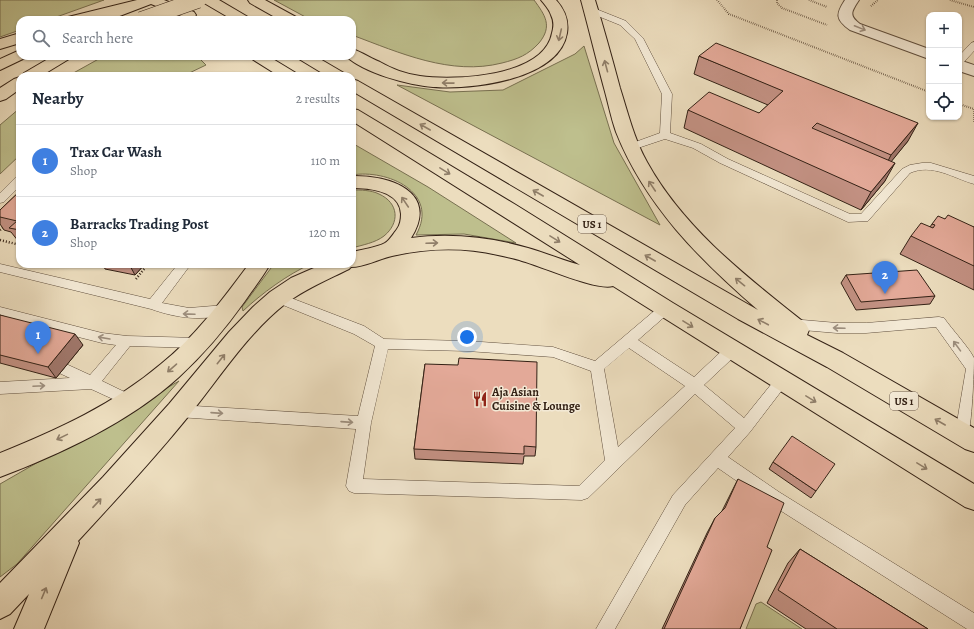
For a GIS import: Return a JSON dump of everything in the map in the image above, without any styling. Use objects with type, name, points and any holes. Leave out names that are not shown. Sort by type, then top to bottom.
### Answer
[{"type":"highway","points":[[109,16],[149,0]]},
{"type":"highway","points":[[153,0],[189,16]]},
{"type":"highway","points":[[164,0],[190,16]]},
{"type":"highway","points":[[152,16],[198,0]]},
{"type":"highway","points":[[209,0],[236,16]]},
{"type":"highway","points":[[255,0],[284,16]]},
{"type":"highway","points":[[356,56],[388,73],[421,81],[461,83],[485,81],[502,77],[520,71],[539,61],[558,43],[561,22],[555,8],[548,0]]},
{"type":"highway","points":[[589,3],[618,111],[631,147],[649,181],[681,226],[716,261],[835,360]]},
{"type":"highway","points":[[91,16],[130,7]]},
{"type":"highway","points":[[0,44],[16,39]]},
{"type":"highway","points":[[0,65],[16,57]]},
{"type":"highway","points":[[37,72],[57,60]]},
{"type":"highway","points":[[263,60],[282,72]]},
{"type":"highway","points":[[311,60],[331,72]]},
{"type":"highway","points":[[0,96],[16,85]]},
{"type":"highway","name":"US 1","points":[[356,86],[746,313],[835,360],[968,438]]},
{"type":"highway","name":"US 1","points":[[356,116],[516,214],[664,309],[974,498]]},
{"type":"highway","points":[[356,182],[368,182],[384,186],[396,192],[406,200],[411,212],[411,219],[405,232],[393,248]]},
{"type":"highway","points":[[356,259],[393,248],[440,242],[483,245],[518,252],[632,288]]},
{"type":"highway","points":[[0,465],[59,439],[128,400],[168,372],[198,343],[257,268]]},
{"type":"highway","points":[[0,604],[70,532],[178,411],[249,325],[278,298],[311,277],[332,268]]},
{"type":"highway","points":[[29,629],[70,532]]},
{"type":"street","points":[[852,0],[844,12],[845,18],[848,22],[855,27],[926,53]]},
{"type":"street","points":[[962,66],[974,71]]},
{"type":"lane","points":[[589,3],[623,23],[639,38],[668,94],[665,135]]},
{"type":"lane","points":[[962,59],[974,45]]},
{"type":"lane","points":[[631,147],[665,135],[697,146],[731,165],[848,218],[864,218],[906,171],[914,167],[932,167],[974,180]]},
{"type":"lane","points":[[0,198],[16,184]]},
{"type":"lane","points":[[0,268],[153,305],[169,311],[194,314],[225,310]]},
{"type":"lane","points":[[153,305],[182,268]]},
{"type":"lane","points":[[278,298],[359,330],[382,344],[475,347],[553,352],[597,367]]},
{"type":"lane","points":[[597,367],[664,309]]},
{"type":"lane","points":[[0,312],[102,338],[127,341],[198,343]]},
{"type":"lane","points":[[791,324],[837,328],[866,328],[939,322],[973,368],[968,438]]},
{"type":"lane","points":[[628,340],[695,385],[745,428]]},
{"type":"lane","points":[[0,388],[92,384],[127,341]]},
{"type":"lane","points":[[382,344],[364,423],[354,486],[582,493],[732,350]]},
{"type":"lane","points":[[597,367],[613,462]]},
{"type":"lane","points":[[64,369],[92,384],[128,400]]},
{"type":"lane","points":[[605,629],[679,500],[745,428],[782,381]]},
{"type":"lane","points":[[178,411],[364,423]]},
{"type":"lane","points":[[717,458],[773,497],[974,623]]},
{"type":"path","points":[[717,0],[729,14],[926,91]]},
{"type":"path","points":[[809,0],[828,7],[832,4]]},
{"type":"path","points":[[950,0],[974,7]]},
{"type":"path","points":[[962,105],[974,109],[974,122]]},
{"type":"path","points":[[0,230],[5,226]]},
{"type":"path","points":[[0,240],[16,244]]},
{"type":"path","points":[[136,279],[145,268]]},
{"type":"green space","points":[[0,0],[104,0],[59,16],[16,16],[16,31],[0,37]]},
{"type":"green space","points":[[274,0],[534,0],[546,21],[546,31],[539,43],[531,51],[513,60],[483,66],[464,67],[426,61],[356,37],[356,16],[304,16]]},
{"type":"green space","points":[[584,46],[614,143],[660,225],[397,85],[450,92],[503,90],[575,54]]},
{"type":"green space","points":[[97,60],[201,60],[206,65],[191,72],[75,72]]},
{"type":"green space","points":[[16,111],[16,159],[0,174],[0,125]]},
{"type":"green space","points":[[356,145],[428,187],[516,243],[464,234],[416,235],[422,220],[421,207],[416,196],[406,187],[394,180],[366,174],[356,175]]},
{"type":"green space","points":[[356,190],[369,191],[379,194],[386,198],[394,208],[395,219],[393,225],[384,236],[373,242],[356,247]]},
{"type":"green space","points":[[271,268],[303,268],[275,285],[243,311],[242,307]]},
{"type":"green space","points":[[179,381],[17,564],[0,577],[0,484]]},
{"type":"green space","points":[[761,602],[802,629],[746,629],[756,604]]},
{"type":"building","points":[[716,43],[918,123],[891,155],[817,123],[812,128],[895,163],[871,192],[688,110],[709,92],[759,113],[783,91],[699,56]]},
{"type":"building","points":[[16,195],[16,221],[0,217],[0,210]]},
{"type":"building","points":[[948,215],[974,227],[974,266],[911,236],[921,223],[933,228],[935,225],[932,224],[938,216],[945,219]]},
{"type":"building","points":[[16,222],[16,229],[9,228]]},
{"type":"building","points":[[917,270],[935,296],[861,302],[846,275]]},
{"type":"building","points":[[0,315],[75,334],[48,367],[0,355]]},
{"type":"building","name":"Aja Asian Cuisine & Lounge","points":[[459,358],[537,362],[536,447],[524,446],[524,454],[414,449],[425,364],[458,365]]},
{"type":"building","points":[[792,436],[835,464],[816,491],[773,462]]},
{"type":"building","points":[[738,479],[784,503],[767,547],[772,550],[740,629],[664,629],[715,518],[725,508]]},
{"type":"building","points":[[800,549],[928,629],[837,629],[778,590]]},
{"type":"place","name":"Barracks Trading Post","points":[[885,294]]},
{"type":"place","name":"Trax Car Wash","points":[[38,354]]},
{"type":"place","name":"Aja Asian Cuisine & Lounge","points":[[480,399]]}]
